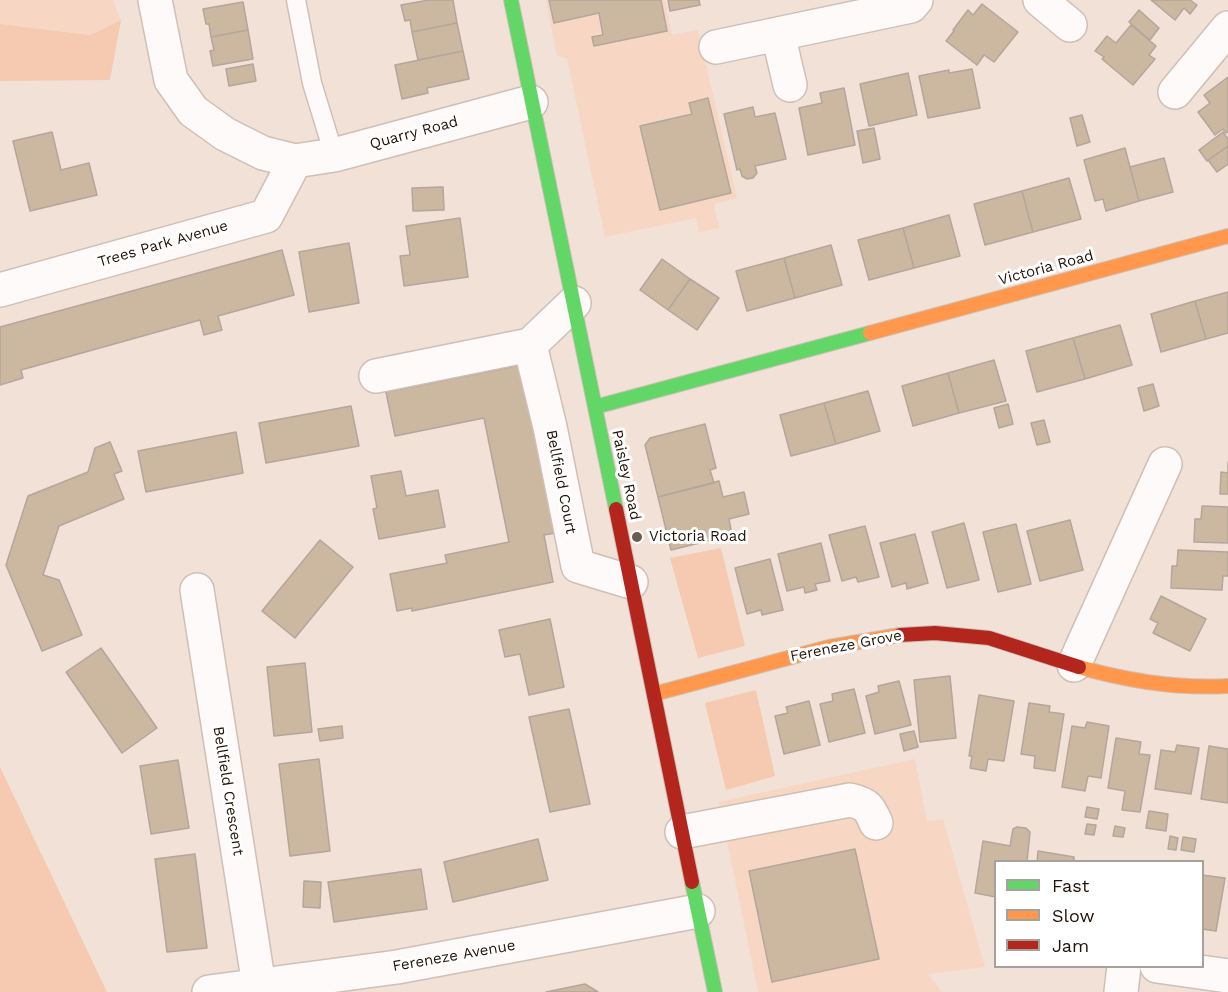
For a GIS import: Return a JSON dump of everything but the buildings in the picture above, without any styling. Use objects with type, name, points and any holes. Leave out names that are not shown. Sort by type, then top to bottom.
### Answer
[{"type":"street","points":[[155,0],[171,80],[193,111],[225,134],[263,153],[296,161]]},
{"type":"street","name":"Paisley Road","points":[[511,0],[715,992]]},
{"type":"street","points":[[716,47],[911,6],[916,0]]},
{"type":"street","points":[[1040,0],[1070,25]]},
{"type":"street","points":[[1175,92],[1228,28]]},
{"type":"street","points":[[778,34],[790,85]]},
{"type":"street","name":"Quarry Road","points":[[296,161],[334,155],[531,102]]},
{"type":"street","name":"Trees Park Avenue","points":[[0,290],[266,216],[296,161]]},
{"type":"street","name":"Victoria Road","points":[[595,406],[1228,236]]},
{"type":"street","points":[[376,376],[530,345],[574,303]]},
{"type":"street","name":"Bellfield Court","points":[[530,345],[550,427],[578,566],[631,582]]},
{"type":"street","points":[[1074,665],[1164,464]]},
{"type":"street","name":"Bellfield Crescent","points":[[197,590],[259,989]]},
{"type":"street","name":"Fereneze Grove","points":[[654,694],[831,646],[882,636],[938,631],[988,638],[1074,665],[1149,685],[1208,688],[1228,686]]},
{"type":"street","points":[[682,832],[849,800],[860,802],[870,808],[876,823]]},
{"type":"street","name":"Fereneze Avenue","points":[[209,992],[259,989],[397,967],[698,911]]},
{"type":"street","points":[[1120,992],[1125,968]]},
{"type":"street","points":[[1171,968],[1228,976]]},
{"type":"lane","points":[[296,0],[312,83],[334,155]]},
{"type":"shaded area","points":[[0,0],[113,0],[121,20],[90,35],[0,24]]},
{"type":"shaded area","points":[[546,0],[665,0],[672,35],[698,30],[737,198],[714,204],[719,228],[699,232],[696,218],[605,237],[567,59],[557,56]]},
{"type":"shaded area","points":[[121,20],[110,80],[0,81],[0,24],[90,35]]},
{"type":"shaded area","points":[[721,548],[745,646],[698,658],[670,558]]},
{"type":"shaded area","points":[[756,690],[775,776],[726,790],[705,703]]},
{"type":"shaded area","points":[[915,759],[927,821],[943,819],[985,967],[928,974],[942,992],[758,992],[719,802]]},
{"type":"shaded area","points":[[0,767],[107,992],[0,992]]},
{"type":"traffic: fast","points":[[511,0],[616,509]]},
{"type":"traffic: fast","points":[[595,407],[870,333]]},
{"type":"traffic: fast","points":[[692,882],[715,992]]},
{"type":"traffic: slow","points":[[870,333],[1228,236]]},
{"type":"traffic: slow","points":[[654,694],[829,647],[900,635]]},
{"type":"traffic: slow","points":[[1079,667],[1153,683],[1228,686]]},
{"type":"traffic: jam","points":[[616,509],[692,882]]},
{"type":"traffic: jam","points":[[900,635],[935,633],[989,638],[1079,667]]},
{"type":"place","name":"Victoria Road","points":[[637,537]]}]
